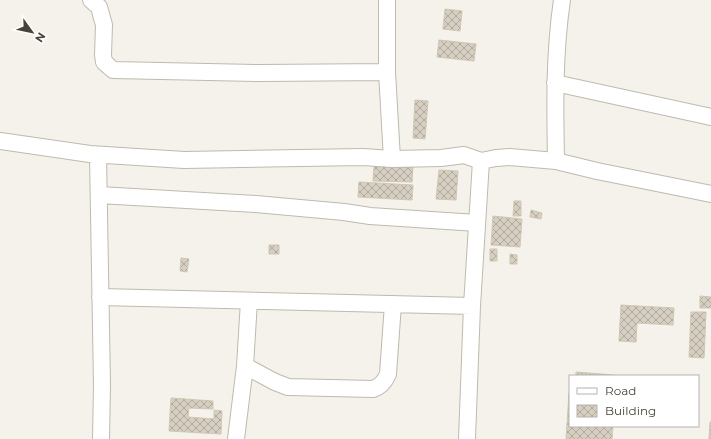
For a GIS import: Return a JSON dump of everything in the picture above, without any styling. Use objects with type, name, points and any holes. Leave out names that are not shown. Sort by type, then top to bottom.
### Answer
[{"type":"street","points":[[91,0],[99,7],[104,25],[104,62],[113,70],[260,73],[387,72]]},
{"type":"street","points":[[387,0],[387,72],[392,159]]},
{"type":"street","points":[[556,161],[555,83],[557,32],[562,0]]},
{"type":"street","points":[[555,83],[711,117]]},
{"type":"street","points":[[0,141],[98,155],[184,160],[363,157],[392,159],[441,158],[464,155],[481,161],[510,157],[556,161],[597,171],[711,194]]},
{"type":"street","points":[[98,155],[102,385],[101,439]]},
{"type":"street","points":[[467,439],[472,306],[481,161]]},
{"type":"street","points":[[99,195],[256,204],[344,212],[370,216],[477,223]]},
{"type":"street","points":[[100,297],[472,306]]},
{"type":"street","points":[[236,439],[245,366],[249,300]]},
{"type":"street","points":[[245,366],[275,382],[288,387],[377,388],[386,379],[388,374],[393,304]]},
{"type":"building","points":[[445,9],[462,11],[460,31],[443,29]]},
{"type":"building","points":[[439,40],[476,44],[474,61],[437,57]]},
{"type":"building","points":[[415,100],[428,101],[425,139],[413,138]]},
{"type":"building","points":[[374,166],[413,167],[412,182],[373,181]]},
{"type":"building","points":[[439,170],[458,171],[456,200],[436,199]]},
{"type":"building","points":[[359,182],[413,185],[412,200],[358,197]]},
{"type":"building","points":[[514,201],[521,201],[521,216],[513,216]]},
{"type":"building","points":[[531,210],[542,213],[541,219],[530,217]]},
{"type":"building","points":[[493,216],[522,219],[520,247],[491,245]]},
{"type":"building","points":[[269,245],[279,245],[279,254],[269,254]]},
{"type":"building","points":[[490,249],[497,249],[497,261],[490,261]]},
{"type":"building","points":[[510,254],[517,255],[517,264],[510,264]]},
{"type":"building","points":[[181,258],[189,259],[187,272],[180,271]]},
{"type":"building","points":[[700,296],[711,297],[711,308],[700,308]]},
{"type":"building","points":[[621,305],[674,308],[673,325],[637,323],[636,342],[619,341]]},
{"type":"building","points":[[691,312],[706,312],[704,358],[689,357]]},
{"type":"building","points":[[576,372],[614,375],[576,375]]},
{"type":"building","points":[[569,393],[569,427],[613,427],[612,439],[566,439]]},
{"type":"building","points":[[171,398],[213,401],[213,409],[189,408],[188,417],[214,419],[214,410],[222,411],[221,434],[169,431]]},
{"type":"building","points":[[710,422],[711,439],[709,439]]}]
